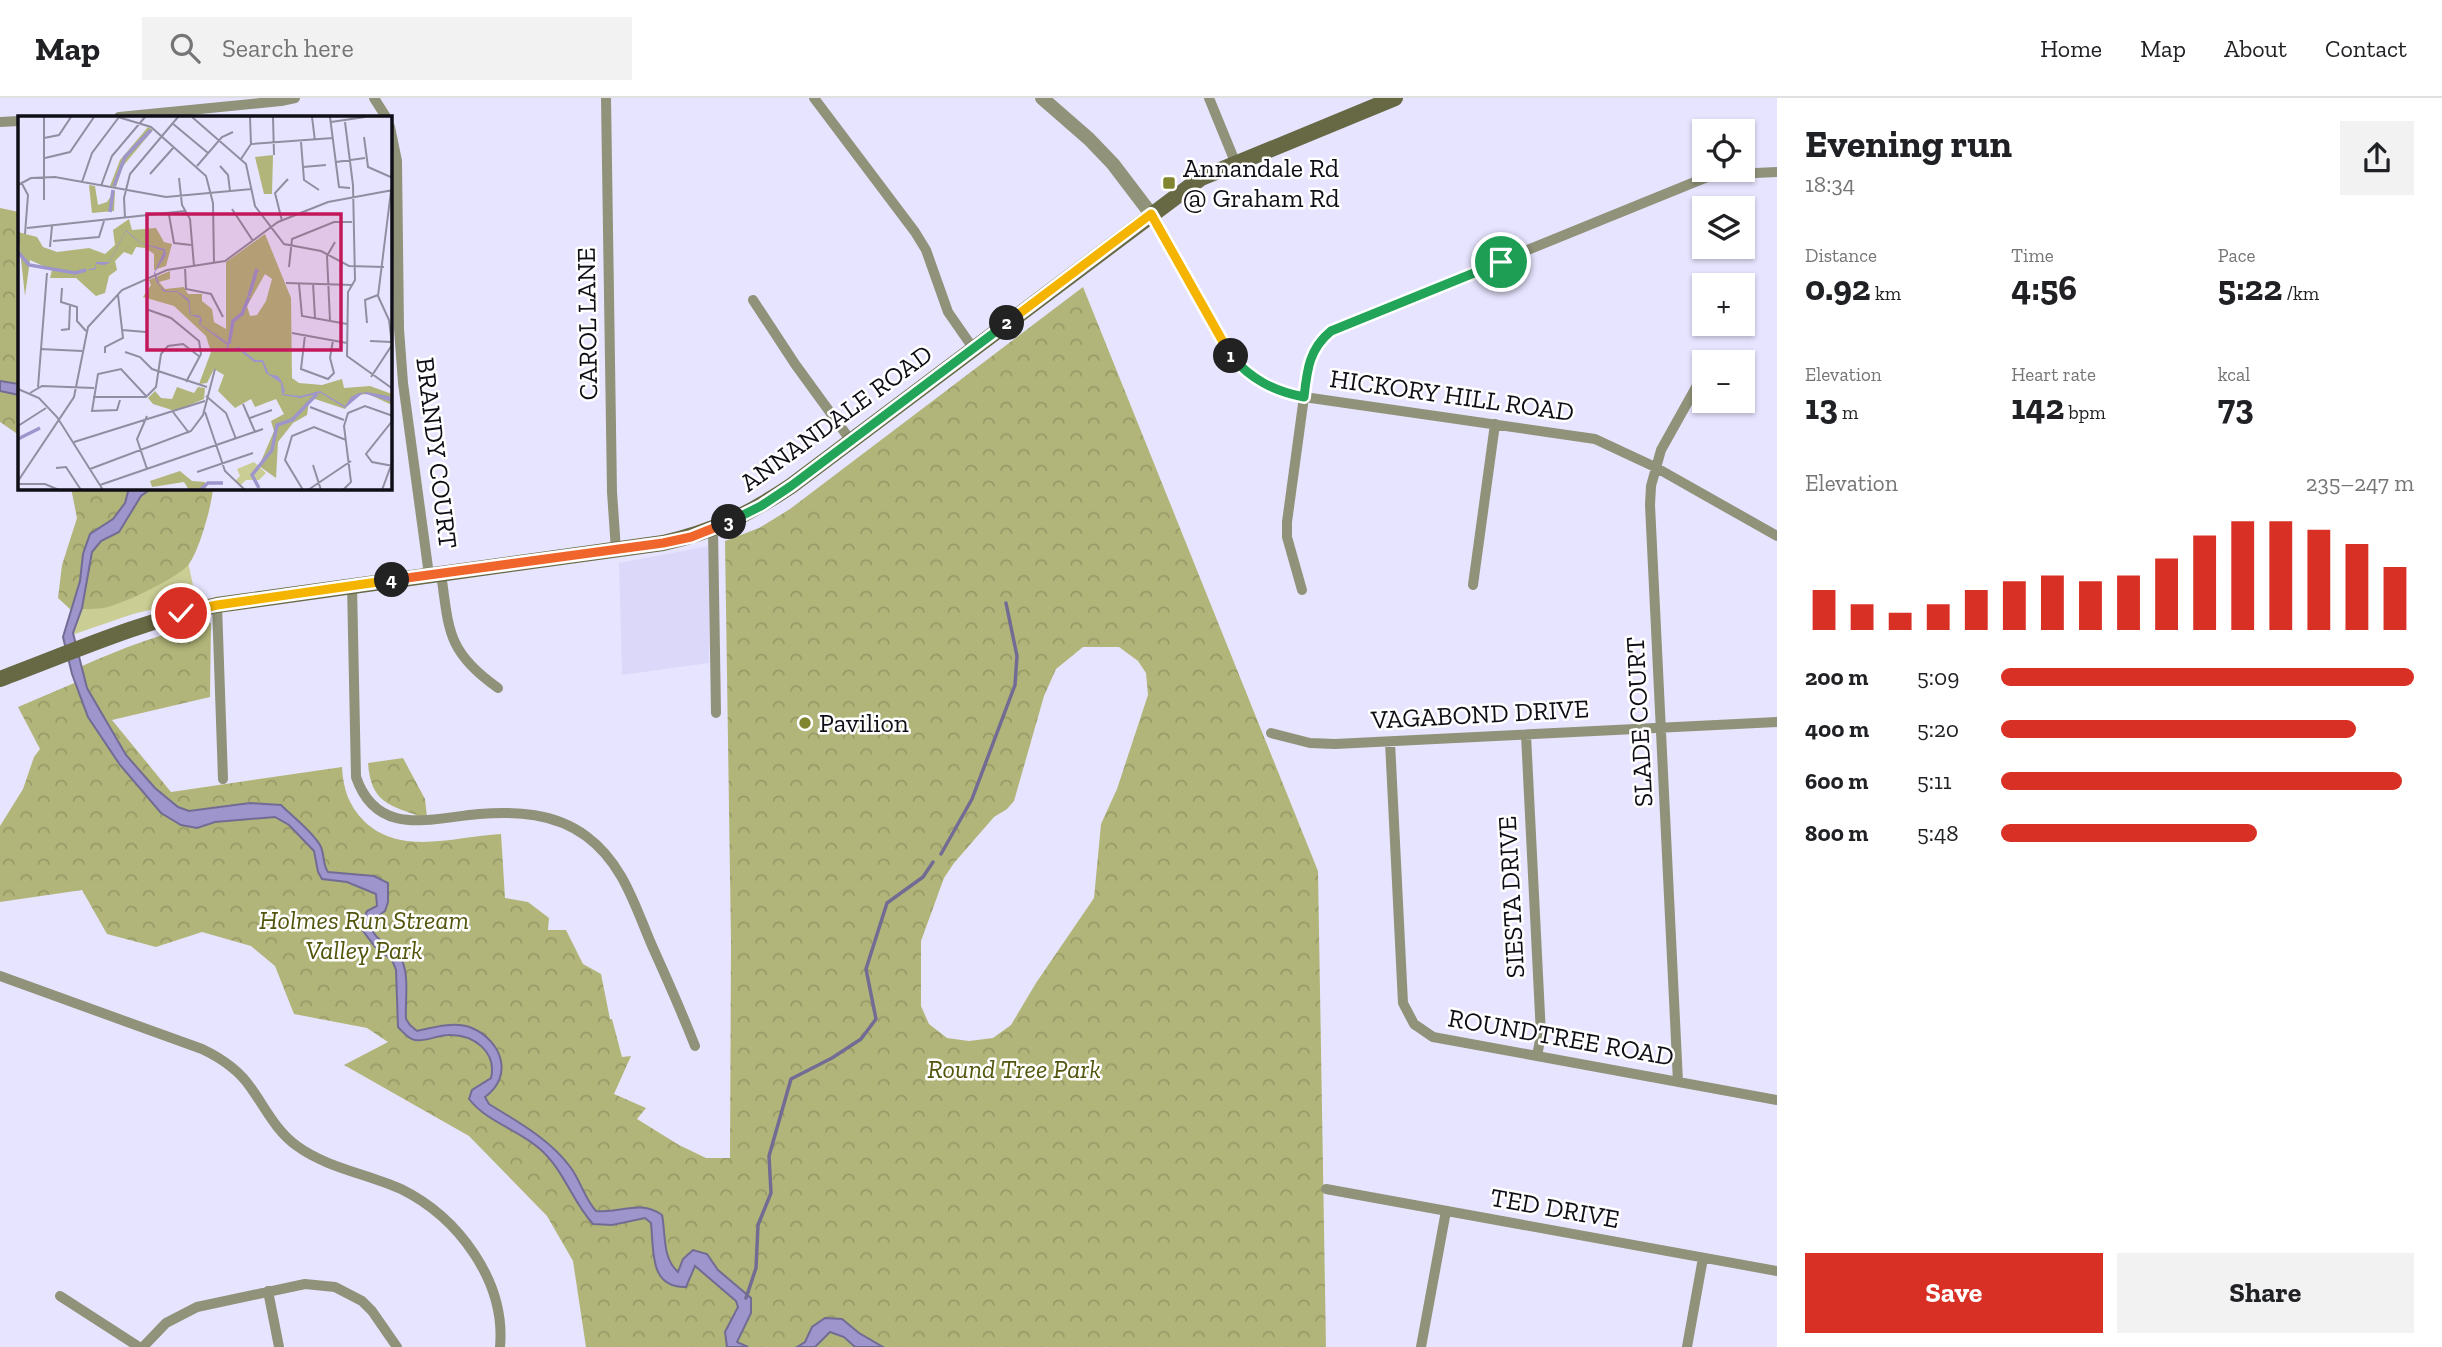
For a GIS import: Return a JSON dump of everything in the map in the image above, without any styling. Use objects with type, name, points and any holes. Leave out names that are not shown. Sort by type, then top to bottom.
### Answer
[{"type":"main road","name":"ANNANDALE ROAD","points":[[0,679],[181,613],[217,605],[663,543],[713,530],[761,506],[1201,178],[1395,98]]},
{"type":"street","points":[[139,116],[199,113],[295,98]]},
{"type":"street","points":[[374,98],[385,116]]},
{"type":"street","name":"CAROL LANE","points":[[606,98],[612,492],[616,550]]},
{"type":"street","points":[[814,98],[915,232],[926,250],[948,312],[973,348]]},
{"type":"street","points":[[1042,98],[1090,139],[1114,164],[1151,214]]},
{"type":"street","points":[[1209,98],[1236,164]]},
{"type":"street","points":[[0,122],[18,121]]},
{"type":"street","name":"BRANDY COURT","points":[[392,137],[397,161],[403,383],[435,574],[457,649],[467,663],[498,688]]},
{"type":"street","points":[[1302,590],[1287,537],[1287,522],[1309,360],[1321,339],[1336,328],[1712,175],[1777,172]]},
{"type":"street","name":"HICKORY HILL ROAD","points":[[1151,214],[1229,354],[1254,378],[1269,387],[1304,397],[1595,439],[1655,467],[1777,536]]},
{"type":"street","points":[[753,300],[851,441]]},
{"type":"street","points":[[392,383],[403,383]]},
{"type":"street","name":"SLADE COURT","points":[[1678,1082],[1650,505],[1655,467],[1661,450],[1692,394]]},
{"type":"street","points":[[1473,585],[1495,424]]},
{"type":"street","points":[[713,530],[716,713]]},
{"type":"street","points":[[352,585],[356,777],[361,791],[389,817],[413,822],[477,814],[515,813],[547,817],[584,835],[604,852],[624,878],[695,1046]]},
{"type":"street","points":[[217,605],[223,779]]},
{"type":"street","name":"VAGABOND DRIVE","points":[[1271,733],[1310,743],[1335,744],[1777,722]]},
{"type":"street","name":"SIESTA DRIVE","points":[[1526,735],[1541,1035],[1537,1056]]},
{"type":"street","name":"ROUNDTREE ROAD","points":[[1390,742],[1404,1003],[1408,1015],[1422,1031],[1433,1037],[1777,1100]]},
{"type":"street","points":[[0,976],[218,1057],[246,1081],[275,1124],[299,1147],[314,1156],[400,1189],[437,1212],[468,1245],[487,1278],[499,1319],[500,1347]]},
{"type":"street","name":"TED DRIVE","points":[[1326,1189],[1777,1271]]},
{"type":"street","points":[[1421,1347],[1446,1211]]},
{"type":"street","points":[[1687,1347],[1703,1258]]},
{"type":"street","points":[[60,1296],[141,1347],[153,1334],[180,1314],[200,1306],[305,1284],[320,1284],[349,1293],[372,1311],[397,1347]]},
{"type":"street","points":[[268,1291],[279,1347]]},
{"type":"shaded area","points":[[0,381],[18,384],[18,395],[0,391]]},
{"type":"shaded area","points":[[128,490],[149,490],[141,496],[119,532],[101,541],[92,552],[82,608],[73,633],[87,688],[126,755],[155,788],[178,807],[189,811],[250,803],[281,805],[316,839],[322,848],[328,872],[374,876],[388,883],[385,911],[375,919],[372,926],[378,938],[403,963],[406,1019],[410,1025],[417,1031],[444,1025],[465,1026],[491,1041],[501,1060],[502,1069],[494,1089],[485,1097],[489,1104],[533,1132],[563,1158],[596,1211],[638,1207],[654,1210],[662,1215],[667,1253],[678,1272],[683,1259],[693,1250],[707,1254],[718,1270],[751,1298],[751,1313],[737,1342],[748,1347],[727,1347],[725,1332],[738,1307],[736,1301],[695,1266],[686,1287],[674,1286],[659,1275],[651,1223],[645,1218],[612,1225],[593,1224],[548,1157],[531,1142],[485,1114],[469,1099],[472,1090],[491,1078],[490,1060],[481,1046],[458,1035],[415,1040],[398,1027],[396,970],[392,960],[376,948],[360,927],[367,911],[377,906],[376,894],[347,882],[322,879],[314,851],[289,825],[275,817],[215,822],[197,828],[181,825],[161,813],[120,765],[88,717],[72,674],[63,637],[80,581],[83,554],[90,534],[113,519],[125,503]]},
{"type":"shaded area","points":[[709,546],[709,663],[622,675],[619,563]]},
{"type":"shaded area","points":[[825,1318],[842,1319],[883,1347],[855,1347],[844,1337],[830,1332],[815,1347],[797,1347],[805,1342],[812,1327]]},
{"type":"green space","points":[[0,208],[18,212],[18,434],[0,422]]},
{"type":"green space","name":"Round Tree Park","points":[[1083,287],[1318,871],[1326,1347],[586,1347],[573,1261],[547,1216],[469,1136],[344,1065],[388,1042],[367,1028],[294,1014],[275,966],[251,946],[202,932],[156,947],[107,934],[82,890],[0,902],[0,826],[23,789],[34,757],[40,749],[18,707],[79,681],[80,667],[96,660],[160,636],[211,623],[210,697],[112,720],[171,792],[342,767],[345,790],[351,803],[364,821],[379,832],[395,838],[430,842],[501,834],[505,898],[528,902],[549,918],[548,930],[566,930],[583,964],[601,974],[610,1019],[622,1057],[631,1056],[614,1094],[646,1108],[637,1119],[679,1145],[706,1158],[730,1158],[731,942],[725,541],[759,528],[790,509]],"holes":[[[1083,647],[1119,647],[1138,661],[1146,673],[1148,695],[1117,789],[1101,824],[1094,898],[1011,1025],[993,1038],[969,1041],[947,1038],[929,1024],[921,1006],[921,941],[944,878],[994,817],[1014,801],[1044,696],[1056,669]]]},
{"type":"green space","points":[[71,490],[213,490],[201,539],[189,564],[151,589],[103,608],[71,610],[58,598],[62,565],[77,518]]},
{"type":"green space","points":[[172,490],[196,599],[133,614],[69,636],[98,524]]},
{"type":"green space","points":[[403,758],[425,799],[427,817],[391,805],[373,787],[368,763]]},
{"type":"waterway","points":[[941,854],[972,799],[1015,685],[1017,656],[1006,603]]},
{"type":"waterway","points":[[746,1298],[756,1268],[758,1225],[771,1193],[769,1156],[791,1079],[832,1058],[861,1039],[876,1019],[866,969],[887,903],[923,877],[933,862]]},
{"type":"place","name":"Annandale Rd @ Graham Rd","points":[[1169,183]]},
{"type":"place","name":"Pavilion","points":[[805,723]]},
{"type":"route","points":[[181,613],[352,585],[663,543],[713,530],[761,506],[791,486],[1151,214],[1229,354],[1241,368],[1269,387],[1304,397],[1313,350],[1331,331],[1501,262]]},
{"type":"park label","name":"Holmes Run Stream Valley Park","points":[[364,935]]}]
